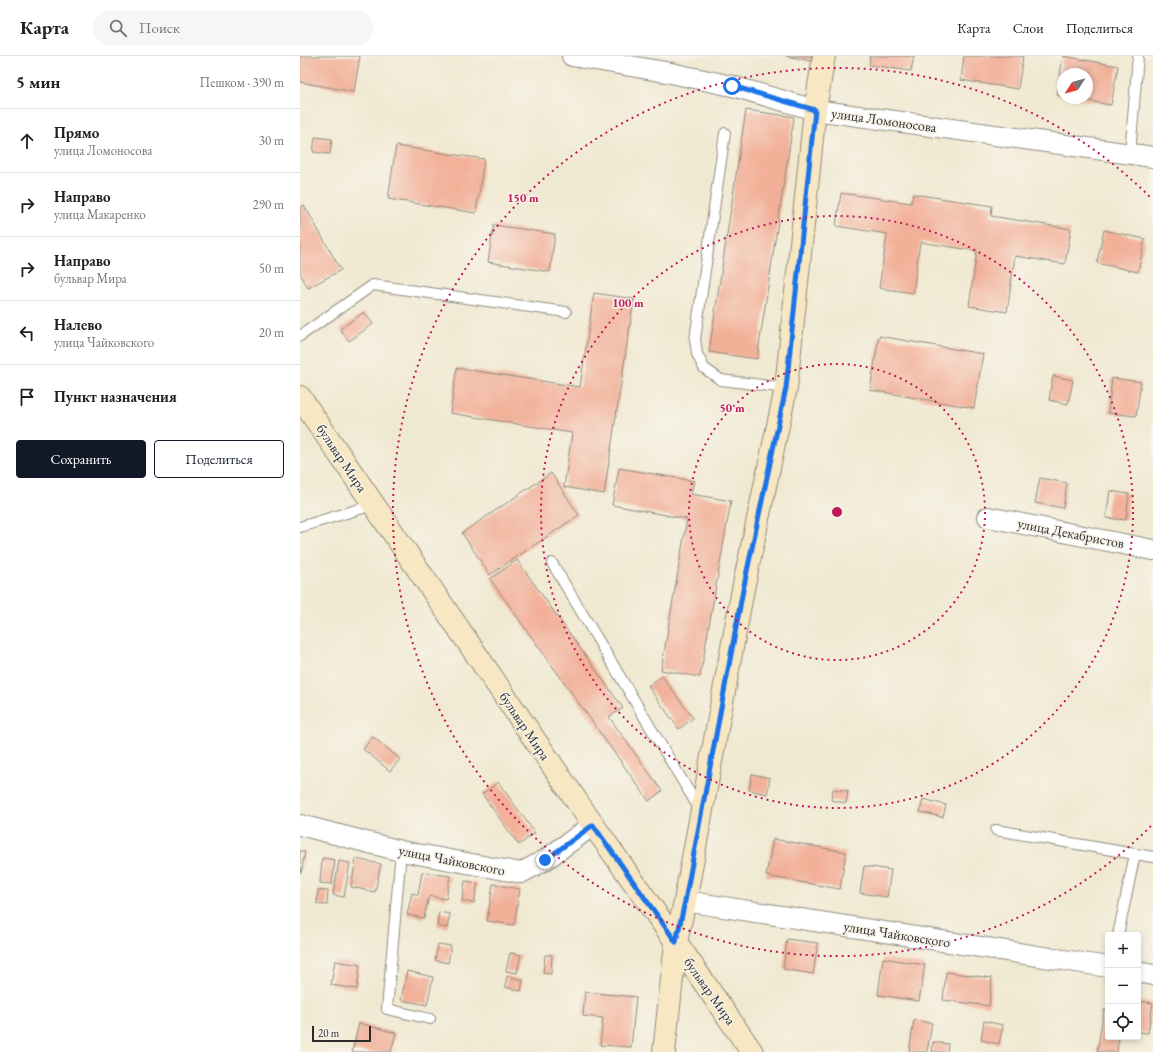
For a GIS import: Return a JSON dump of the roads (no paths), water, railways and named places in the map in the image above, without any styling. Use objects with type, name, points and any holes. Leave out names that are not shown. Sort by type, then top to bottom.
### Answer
[{"type":"street","name":"улица Ломоносова","points":[[572,56],[671,73],[716,83],[815,110],[1153,157]]},
{"type":"street","points":[[664,1052],[676,942],[743,590],[786,388],[815,110],[824,56]]},
{"type":"street","name":"бульвар Мира","points":[[300,397],[593,825],[752,1052]]},
{"type":"street","name":"улица Декабристов","points":[[988,517],[1153,550]]},
{"type":"street","name":"улица Чайковского","points":[[300,825],[401,851],[521,873],[545,860],[593,825]]},
{"type":"street","name":"улица Чайковского","points":[[685,901],[1105,967]]},
{"type":"street","points":[[1141,973],[1153,975]]},
{"type":"lane","points":[[1130,154],[1138,56]]},
{"type":"lane","points":[[725,133],[695,339],[697,354],[704,368],[721,380],[786,388]]},
{"type":"lane","points":[[300,336],[373,285],[566,312]]},
{"type":"lane","points":[[300,527],[373,505]]},
{"type":"lane","points":[[552,562],[701,812]]},
{"type":"lane","points":[[996,830],[1153,857]]},
{"type":"lane","points":[[401,851],[387,1010],[430,1019]]},
{"type":"lane","points":[[1119,932],[1135,854]]}]
